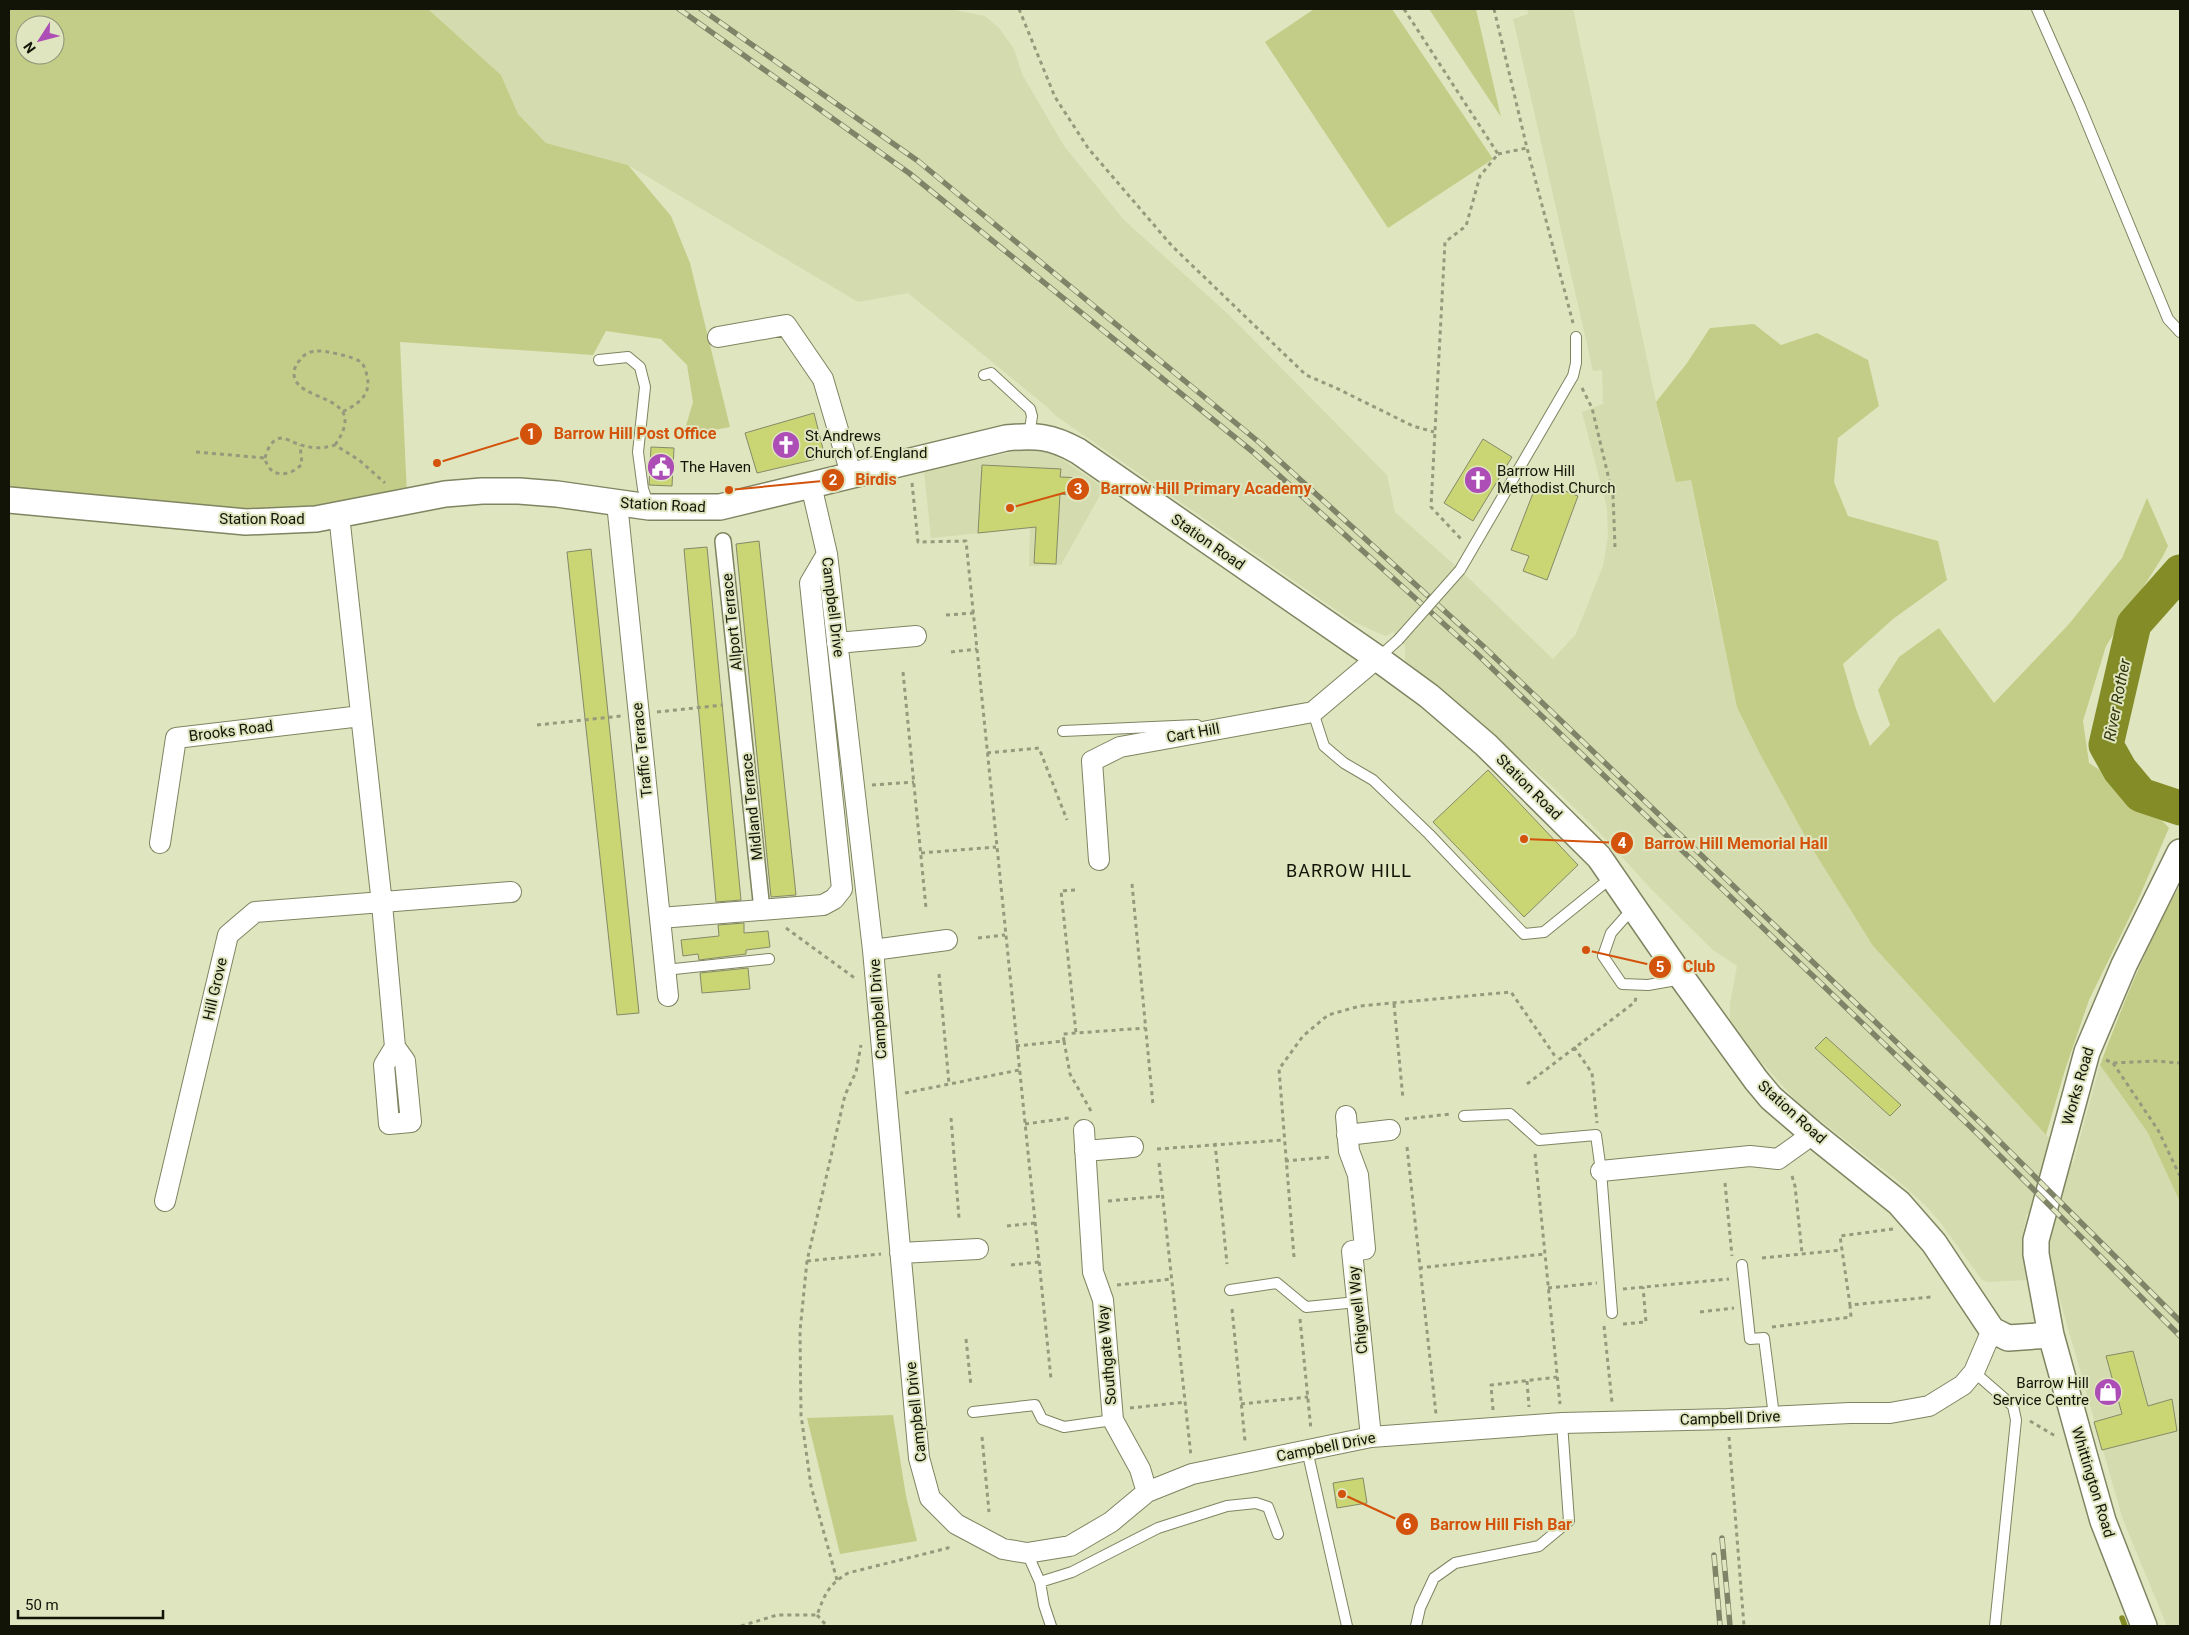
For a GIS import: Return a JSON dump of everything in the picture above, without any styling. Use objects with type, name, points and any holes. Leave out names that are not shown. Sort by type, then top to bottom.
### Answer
[{"type":"street","points":[[718,337],[786,325],[822,379],[851,474]]},
{"type":"street","name":"Station Road","points":[[9,500],[246,522],[282,522],[339,515],[445,494],[519,491],[649,507],[720,507],[1006,438],[1029,436],[1050,438],[1078,451],[1377,658],[1429,696],[1486,744],[1599,857],[1683,979],[1771,1098],[1813,1134],[1870,1178],[1906,1210],[1934,1242],[1992,1330]]},
{"type":"street","name":"Campbell Drive","points":[[812,485],[826,554],[873,950],[919,1458],[930,1498],[956,1524],[1003,1549],[1027,1553],[1070,1546],[1111,1522],[1147,1492],[1192,1474],[1371,1438],[1562,1423],[1890,1413],[1929,1406],[1963,1385],[1974,1372],[1992,1330]]},
{"type":"street","name":"Traffic Terrace","points":[[617,503],[668,996]]},
{"type":"street","points":[[339,515],[382,904],[395,1047]]},
{"type":"street","name":"Allport Terrace","points":[[723,541],[741,704]]},
{"type":"street","points":[[660,918],[823,905],[834,900],[842,888],[810,583],[826,554]]},
{"type":"street","points":[[837,643],[916,636]]},
{"type":"street","points":[[1313,712],[1377,658]]},
{"type":"street","name":"Midland Terrace","points":[[741,704],[762,910]]},
{"type":"street","name":"Cart Hill","points":[[1099,860],[1092,761],[1120,746],[1313,712]]},
{"type":"street","name":"Brooks Road","points":[[160,843],[176,738],[361,716]]},
{"type":"street","name":"Works Road","points":[[2051,1335],[2036,1254],[2038,1230],[2087,1052],[2124,965],[2180,852]]},
{"type":"street","points":[[382,904],[511,892]]},
{"type":"street","name":"Hill Grove","points":[[165,1200],[228,935],[255,912],[382,904]]},
{"type":"street","points":[[873,950],[948,940]]},
{"type":"street","name":"Southgate Way","points":[[1082,1120],[1093,1272],[1103,1300],[1118,1415],[1140,1469],[1147,1492]]},
{"type":"street","name":"Chigwell Way","points":[[1371,1438],[1352,1250],[1365,1249],[1358,1175],[1349,1151],[1346,1126],[1397,1124]]},
{"type":"street","points":[[1601,1171],[1750,1156],[1778,1158],[1813,1134]]},
{"type":"street","points":[[1085,1152],[1133,1146]]},
{"type":"street","points":[[900,1253],[978,1248]]},
{"type":"street","points":[[1992,1330],[2008,1338],[2051,1335]]},
{"type":"street","name":"Whittington Road","points":[[2051,1335],[2103,1520],[2144,1626]]},
{"type":"lane","points":[[2037,9],[2080,106],[2168,319],[2180,332]]},
{"type":"lane","points":[[1377,658],[1398,640],[1460,570],[1472,551],[1573,376],[1576,363],[1576,337]]},
{"type":"lane","points":[[599,360],[628,356],[640,367],[645,387],[638,452],[643,489],[649,507]]},
{"type":"lane","points":[[984,375],[990,373],[1030,409],[1032,416],[1029,436]]},
{"type":"lane","points":[[1313,712],[1324,746],[1344,763],[1373,780],[1429,834],[1524,934],[1544,932],[1613,876]]},
{"type":"lane","points":[[1063,731],[1257,722]]},
{"type":"lane","points":[[1634,907],[1611,933],[1603,956],[1622,984],[1648,985],[1683,979]]},
{"type":"lane","points":[[665,970],[769,959]]},
{"type":"lane","points":[[1460,1115],[1510,1114],[1539,1140],[1596,1134],[1601,1171],[1612,1313]]},
{"type":"lane","points":[[1737,1263],[1750,1339],[1764,1338],[1774,1416]]},
{"type":"lane","points":[[1230,1290],[1277,1283],[1306,1308],[1357,1302]]},
{"type":"lane","points":[[1974,1372],[2012,1406],[2015,1411],[2016,1420],[1995,1626]]},
{"type":"lane","points":[[973,1412],[1035,1405],[1042,1419],[1064,1427],[1118,1415]]},
{"type":"lane","points":[[1416,1626],[1420,1608],[1434,1578],[1455,1563],[1539,1546],[1569,1521],[1562,1423]]},
{"type":"lane","points":[[1307,1450],[1347,1626]]},
{"type":"lane","points":[[1040,1582],[1072,1572],[1158,1528],[1227,1506],[1256,1503],[1268,1507],[1278,1534]]},
{"type":"lane","points":[[1027,1553],[1040,1582],[1044,1605],[1051,1626]]},
{"type":"path","points":[[1019,9],[1055,97],[1083,141],[1172,246],[1306,375],[1413,426],[1434,432]]},
{"type":"path","points":[[1404,9],[1498,154]]},
{"type":"path","points":[[1494,9],[1527,148],[1576,337]]},
{"type":"path","points":[[1472,551],[1432,507],[1444,242],[1466,226],[1480,176],[1498,154],[1527,148]]},
{"type":"path","points":[[300,445],[302,464],[295,472],[285,475],[274,473],[266,463],[265,458],[268,449],[274,441],[282,438],[315,449],[325,448],[335,444],[341,436],[344,423],[342,412],[334,402],[304,390],[295,378],[294,369],[307,354],[316,351],[350,357],[360,361],[369,382],[366,395],[356,405],[342,412]]},
{"type":"path","points":[[1573,376],[1592,408],[1613,496],[1615,547]]},
{"type":"path","points":[[335,444],[359,460],[384,481],[401,502]]},
{"type":"path","points":[[196,452],[265,458]]},
{"type":"path","points":[[910,460],[918,542],[966,541],[1051,1379]]},
{"type":"path","points":[[946,615],[974,612]]},
{"type":"path","points":[[951,652],[977,649]]},
{"type":"path","points":[[903,672],[926,908]]},
{"type":"path","points":[[987,753],[1039,748],[1067,820]]},
{"type":"path","points":[[854,786],[914,782]]},
{"type":"path","points":[[921,853],[996,847]]},
{"type":"path","points":[[1132,884],[1153,1106]]},
{"type":"path","points":[[1075,890],[1061,891],[1076,1033]]},
{"type":"path","points":[[762,910],[856,979],[856,988]]},
{"type":"path","points":[[978,938],[1005,935]]},
{"type":"path","points":[[939,974],[949,1084]]},
{"type":"path","points":[[1527,1084],[1557,1059],[1635,1002],[1638,984]]},
{"type":"path","points":[[1294,1257],[1279,1069],[1303,1036],[1328,1015],[1360,1006],[1511,992],[1557,1059]]},
{"type":"path","points":[[1394,1004],[1403,1099]]},
{"type":"path","points":[[1025,1124],[1082,1120],[1070,1074],[1063,1034],[1145,1028]]},
{"type":"path","points":[[837,1580],[811,1486],[801,1415],[800,1331],[807,1261],[845,1095],[856,1072],[862,1041]]},
{"type":"path","points":[[1016,1046],[1064,1041]]},
{"type":"path","points":[[1574,1047],[1592,1073],[1597,1124]]},
{"type":"path","points":[[2180,1063],[2155,1061],[2113,1063],[2158,1130],[2180,1176]]},
{"type":"path","points":[[885,1098],[1019,1070]]},
{"type":"path","points":[[1397,1124],[1460,1115]]},
{"type":"path","points":[[951,1118],[959,1218]]},
{"type":"path","points":[[1533,1134],[1562,1423]]},
{"type":"path","points":[[1157,1149],[1284,1140]]},
{"type":"path","points":[[1215,1144],[1227,1264]]},
{"type":"path","points":[[1407,1147],[1436,1414]]},
{"type":"path","points":[[1285,1161],[1334,1157]]},
{"type":"path","points":[[1159,1164],[1186,1402],[1192,1474]]},
{"type":"path","points":[[1792,1176],[1795,1186],[1802,1254]]},
{"type":"path","points":[[1725,1183],[1737,1263]]},
{"type":"path","points":[[1102,1202],[1163,1196]]},
{"type":"path","points":[[1007,1226],[1035,1223]]},
{"type":"path","points":[[1749,1330],[1851,1317],[1840,1236],[1896,1229]]},
{"type":"path","points":[[1762,1258],[1842,1250]]},
{"type":"path","points":[[807,1261],[900,1253]]},
{"type":"path","points":[[1419,1268],[1544,1254]]},
{"type":"path","points":[[1011,1265],[1039,1262]]},
{"type":"path","points":[[1111,1286],[1172,1279]]},
{"type":"path","points":[[1548,1288],[1610,1286],[1643,1288],[1734,1279]]},
{"type":"path","points":[[1623,1324],[1646,1322],[1643,1288]]},
{"type":"path","points":[[1850,1305],[1931,1297]]},
{"type":"path","points":[[1299,1301],[1311,1432],[1307,1450]]},
{"type":"path","points":[[1232,1308],[1245,1441]]},
{"type":"path","points":[[1700,1312],[1737,1308]]},
{"type":"path","points":[[1604,1326],[1612,1404]]},
{"type":"path","points":[[966,1339],[971,1386]]},
{"type":"path","points":[[1494,1411],[1491,1384],[1557,1377]]},
{"type":"path","points":[[1527,1380],[1529,1409]]},
{"type":"path","points":[[1241,1404],[1308,1397]]},
{"type":"path","points":[[1118,1415],[1186,1402]]},
{"type":"path","points":[[2015,1411],[2084,1454]]},
{"type":"path","points":[[1728,1419],[1744,1626]]},
{"type":"path","points":[[982,1437],[989,1512]]},
{"type":"path","points":[[817,1615],[826,1591],[837,1580],[848,1573],[948,1548],[956,1524]]},
{"type":"path","points":[[740,1626],[777,1614],[817,1615],[827,1626]]},
{"type":"shaded area","points":[[9,9],[428,9],[501,75],[518,114],[546,143],[628,165],[671,216],[690,263],[730,427],[683,436],[693,402],[687,365],[661,339],[606,331],[593,355],[400,342],[407,495],[280,515],[9,490]]},
{"type":"shaded area","points":[[428,9],[950,9],[985,16],[999,28],[1014,49],[1023,76],[1064,146],[1124,220],[1228,314],[1387,475],[1395,512],[1460,570],[1553,659],[1576,634],[1603,566],[1608,536],[1607,508],[1582,412],[1603,404],[1602,370],[1593,371],[1513,19],[1528,14],[1527,9],[1573,9],[1662,430],[1691,480],[1716,609],[1761,756],[1810,845],[1873,946],[2073,1164],[2100,1065],[2148,1133],[2180,1202],[2180,1626],[2167,1626],[2123,1520],[2049,1262],[2047,1249],[2051,1236],[2027,1213],[2022,1237],[2026,1280],[1988,1282],[1982,1280],[1940,1222],[1925,1205],[1897,1180],[1799,1104],[1735,1032],[1730,1019],[1730,1004],[1737,966],[1713,950],[1650,888],[1603,836],[1551,785],[1405,660],[1405,645],[1393,632],[1386,636],[1352,621],[1056,416],[908,293],[858,302],[628,165],[546,143],[518,114],[501,75]]},
{"type":"shaded area","points":[[1314,9],[1392,9],[1493,159],[1388,228],[1265,42]]},
{"type":"shaded area","points":[[1429,9],[1476,9],[1501,117]]},
{"type":"shaded area","points":[[1754,324],[1781,345],[1817,333],[1868,360],[1879,406],[1838,438],[1834,482],[1848,516],[1938,541],[1947,580],[1893,619],[1843,664],[1856,709],[1870,746],[1890,725],[1878,690],[1899,657],[1939,628],[1994,703],[2069,624],[2122,558],[2147,498],[2168,546],[2106,646],[2083,721],[2089,763],[2140,796],[2169,828],[2138,900],[2089,1000],[2065,1070],[2046,1135],[1873,946],[1810,845],[1761,756],[1737,707],[1691,480],[1676,482],[1656,402],[1687,363],[1710,328]]},
{"type":"shaded area","points":[[1036,447],[1063,460],[1104,488],[1061,565],[1029,566],[1030,528],[931,538],[924,471]]},
{"type":"shaded area","points":[[2180,885],[2180,1202],[2148,1133],[2100,1065],[2157,929]]},
{"type":"shaded area","points":[[893,1415],[906,1496],[917,1541],[840,1554],[807,1418]]},
{"type":"building","name":"St Andrews Church of England","points":[[814,413],[825,457],[757,473],[745,433]]},
{"type":"building","name":"Barrrow Hill Methodist Church","points":[[1483,439],[1512,457],[1473,521],[1444,503]]},
{"type":"building","name":"The Haven","points":[[651,447],[674,448],[672,486],[649,485]]},
{"type":"building","points":[[982,465],[1061,469],[1060,477],[1083,478],[1082,496],[1060,494],[1056,564],[1034,563],[1036,527],[978,533]]},
{"type":"building","points":[[1555,487],[1578,496],[1547,580],[1523,571],[1529,556],[1511,550],[1535,488],[1552,494]]},
{"type":"building","points":[[759,541],[796,895],[771,897],[736,544]]},
{"type":"building","points":[[707,547],[741,900],[716,902],[684,549]]},
{"type":"building","points":[[591,549],[639,1013],[617,1015],[567,552]]},
{"type":"building","points":[[1488,770],[1578,865],[1524,917],[1433,822]]},
{"type":"building","points":[[744,923],[744,933],[768,931],[770,947],[746,950],[746,954],[699,960],[698,954],[683,956],[681,940],[719,936],[718,925]]},
{"type":"building","points":[[748,968],[750,989],[702,993],[700,973]]},
{"type":"building","points":[[1826,1037],[1901,1105],[1890,1116],[1815,1048]]},
{"type":"building","points":[[2133,1351],[2148,1406],[2172,1399],[2177,1431],[2102,1450],[2094,1422],[2122,1414],[2106,1356]]},
{"type":"building","points":[[1363,1478],[1367,1503],[1337,1508],[1333,1483]]},
{"type":"waterway","name":"River Rother","points":[[2180,572],[2134,624],[2106,745],[2120,770],[2141,795],[2180,808]]},
{"type":"waterway","points":[[2122,1618],[2125,1626]]},
{"type":"railway","points":[[679,9],[909,173],[1253,452],[1475,652],[1978,1134],[2180,1336]]},
{"type":"railway","points":[[701,9],[918,161],[1260,443],[1483,646],[1984,1126],[2180,1321]]},
{"type":"railway","points":[[1722,1538],[1730,1626]]},
{"type":"railway","points":[[1714,1555],[1720,1626]]},
{"type":"place","name":"St Andrews Church of England","points":[[786,445]]},
{"type":"place","name":"Barrow Hill Post Office","points":[[437,463]]},
{"type":"place","name":"The Haven","points":[[661,467]]},
{"type":"place","name":"Barrrow Hill Methodist Church","points":[[1478,480]]},
{"type":"place","name":"Birdis","points":[[729,490]]},
{"type":"place","name":"Barrow Hill Primary Academy","points":[[1010,508]]},
{"type":"place","name":"Barrow Hill Memorial Hall","points":[[1524,839]]},
{"type":"place","name":"Club","points":[[1586,950]]},
{"type":"place","name":"Barrow Hill Service Centre","points":[[2108,1392]]},
{"type":"place","name":"Barrow Hill Fish Bar","points":[[1342,1494]]},
{"type":"district","name":"BARROW HILL","points":[[1349,870]]}]
